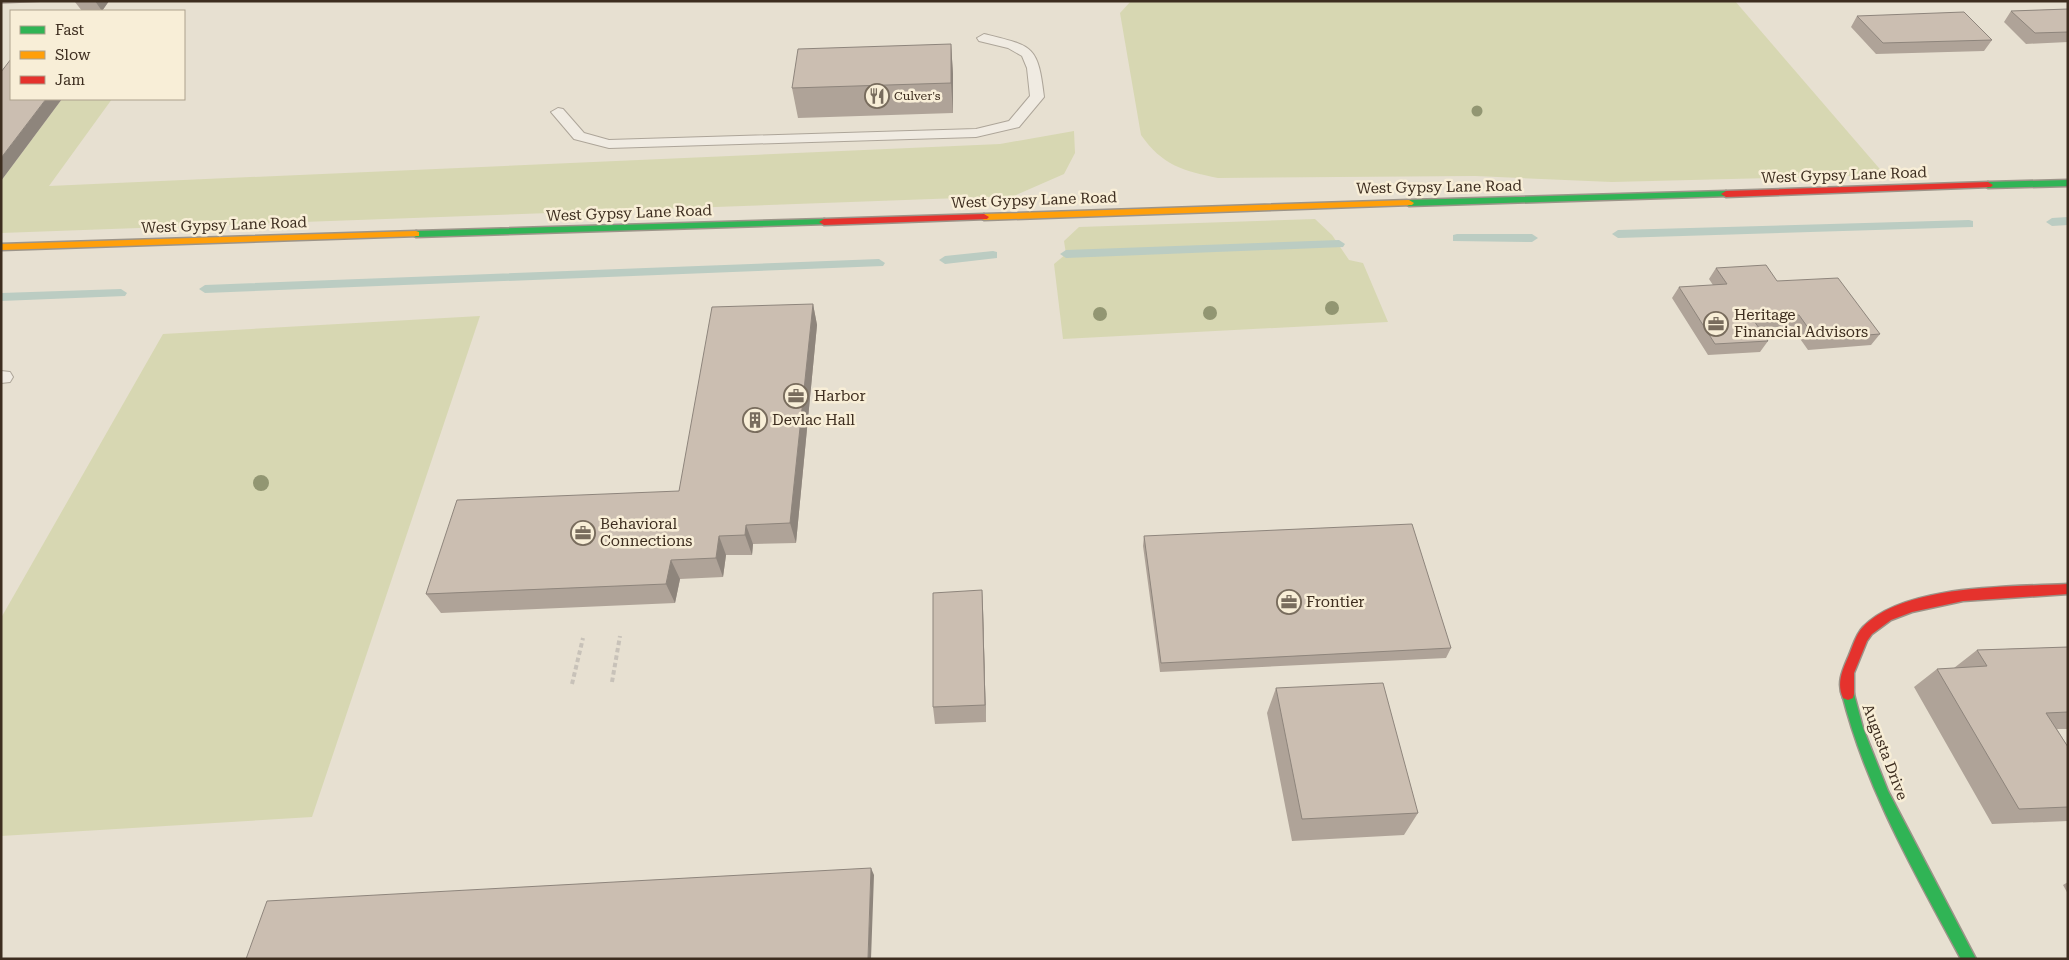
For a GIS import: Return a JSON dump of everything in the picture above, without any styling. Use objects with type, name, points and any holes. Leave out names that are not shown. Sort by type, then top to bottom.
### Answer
[{"type":"main road","name":"West Gypsy Lane Road","points":[[1,247],[2068,183]]},
{"type":"main road","name":"Augusta Drive","points":[[1969,959],[1879,788],[1852,713],[1845,679],[1866,631],[1897,612],[1918,604],[1951,597],[2068,589]]},
{"type":"lane","points":[[558,112],[579,136],[609,144],[976,133],[1014,124],[1037,97],[1034,61],[1025,49],[984,38]]},
{"type":"path","points":[[612,682],[620,636]]},
{"type":"path","points":[[572,684],[583,638]]},
{"type":"green space","points":[[1131,1],[1735,1],[1885,175],[1612,182],[1475,176],[1218,178],[1184,169],[1165,160],[1141,135],[1120,13]]},
{"type":"green space","points":[[61,100],[111,100],[49,186],[1000,144],[1074,131],[1075,153],[1064,174],[1014,196],[1,233],[1,181]]},
{"type":"green space","points":[[1315,219],[1332,235],[1349,260],[1363,263],[1388,322],[1063,339],[1054,264],[1066,254],[1064,241],[1079,227]]},
{"type":"green space","points":[[480,316],[312,817],[1,836],[1,618],[163,334]]},
{"type":"building","points":[[2068,9],[2068,32],[2035,33],[2011,11]]},
{"type":"building","points":[[1964,12],[1992,40],[1883,43],[1857,16]]},
{"type":"building","points":[[951,44],[951,83],[792,88],[798,49]]},
{"type":"building","points":[[10,60],[10,100],[45,100],[1,158],[1,72]]},
{"type":"building","points":[[1766,265],[1777,281],[1838,278],[1880,334],[1816,339],[1799,315],[1752,318],[1768,341],[1715,344],[1679,287],[1727,284],[1716,268]]},
{"type":"building","name":"Devlac Hall","points":[[813,304],[790,523],[746,525],[745,535],[719,536],[716,558],[671,560],[666,584],[426,594],[457,500],[679,491],[712,307]]},
{"type":"building","name":"Frontier","points":[[1412,524],[1451,648],[1161,663],[1144,536]]},
{"type":"building","points":[[982,590],[985,705],[933,707],[933,593]]},
{"type":"building","points":[[2068,647],[2068,712],[2046,713],[2068,747],[2068,807],[2019,809],[1937,669],[1987,666],[1977,650]]},
{"type":"building","points":[[1383,683],[1418,813],[1302,819],[1276,688]]},
{"type":"building","points":[[871,868],[868,959],[246,959],[267,901]]},
{"type":"waterway","points":[[2052,222],[2068,221]]},
{"type":"waterway","points":[[1618,234],[1969,224]]},
{"type":"waterway","points":[[1457,238],[1532,238]]},
{"type":"waterway","points":[[1066,254],[1339,244]]},
{"type":"waterway","points":[[945,260],[993,255]]},
{"type":"waterway","points":[[205,289],[879,263]]},
{"type":"waterway","points":[[1,297],[121,293]]},
{"type":"traffic: fast","points":[[1988,185],[2068,183]]},
{"type":"traffic: fast","points":[[1409,203],[1726,194]]},
{"type":"traffic: fast","points":[[416,234],[824,222]]},
{"type":"traffic: fast","points":[[1848,694],[1868,762],[1883,796],[1969,959]]},
{"type":"traffic: slow","points":[[984,217],[1409,203]]},
{"type":"traffic: slow","points":[[1,247],[416,234]]},
{"type":"traffic: jam","points":[[1726,194],[1988,185]]},
{"type":"traffic: jam","points":[[824,222],[984,217]]},
{"type":"traffic: jam","points":[[1848,694],[1848,673],[1862,638],[1868,630],[1887,617],[1910,607],[1936,600],[1991,593],[2068,589]]},
{"type":"place","name":"Culver's","points":[[877,96]]},
{"type":"place","name":"Heritage Financial Advisors","points":[[1716,324]]},
{"type":"place","name":"Harbor","points":[[796,396]]},
{"type":"place","name":"Devlac Hall","points":[[755,420]]},
{"type":"place","name":"Behavioral Connections","points":[[583,533]]},
{"type":"place","name":"Frontier","points":[[1289,602]]}]
